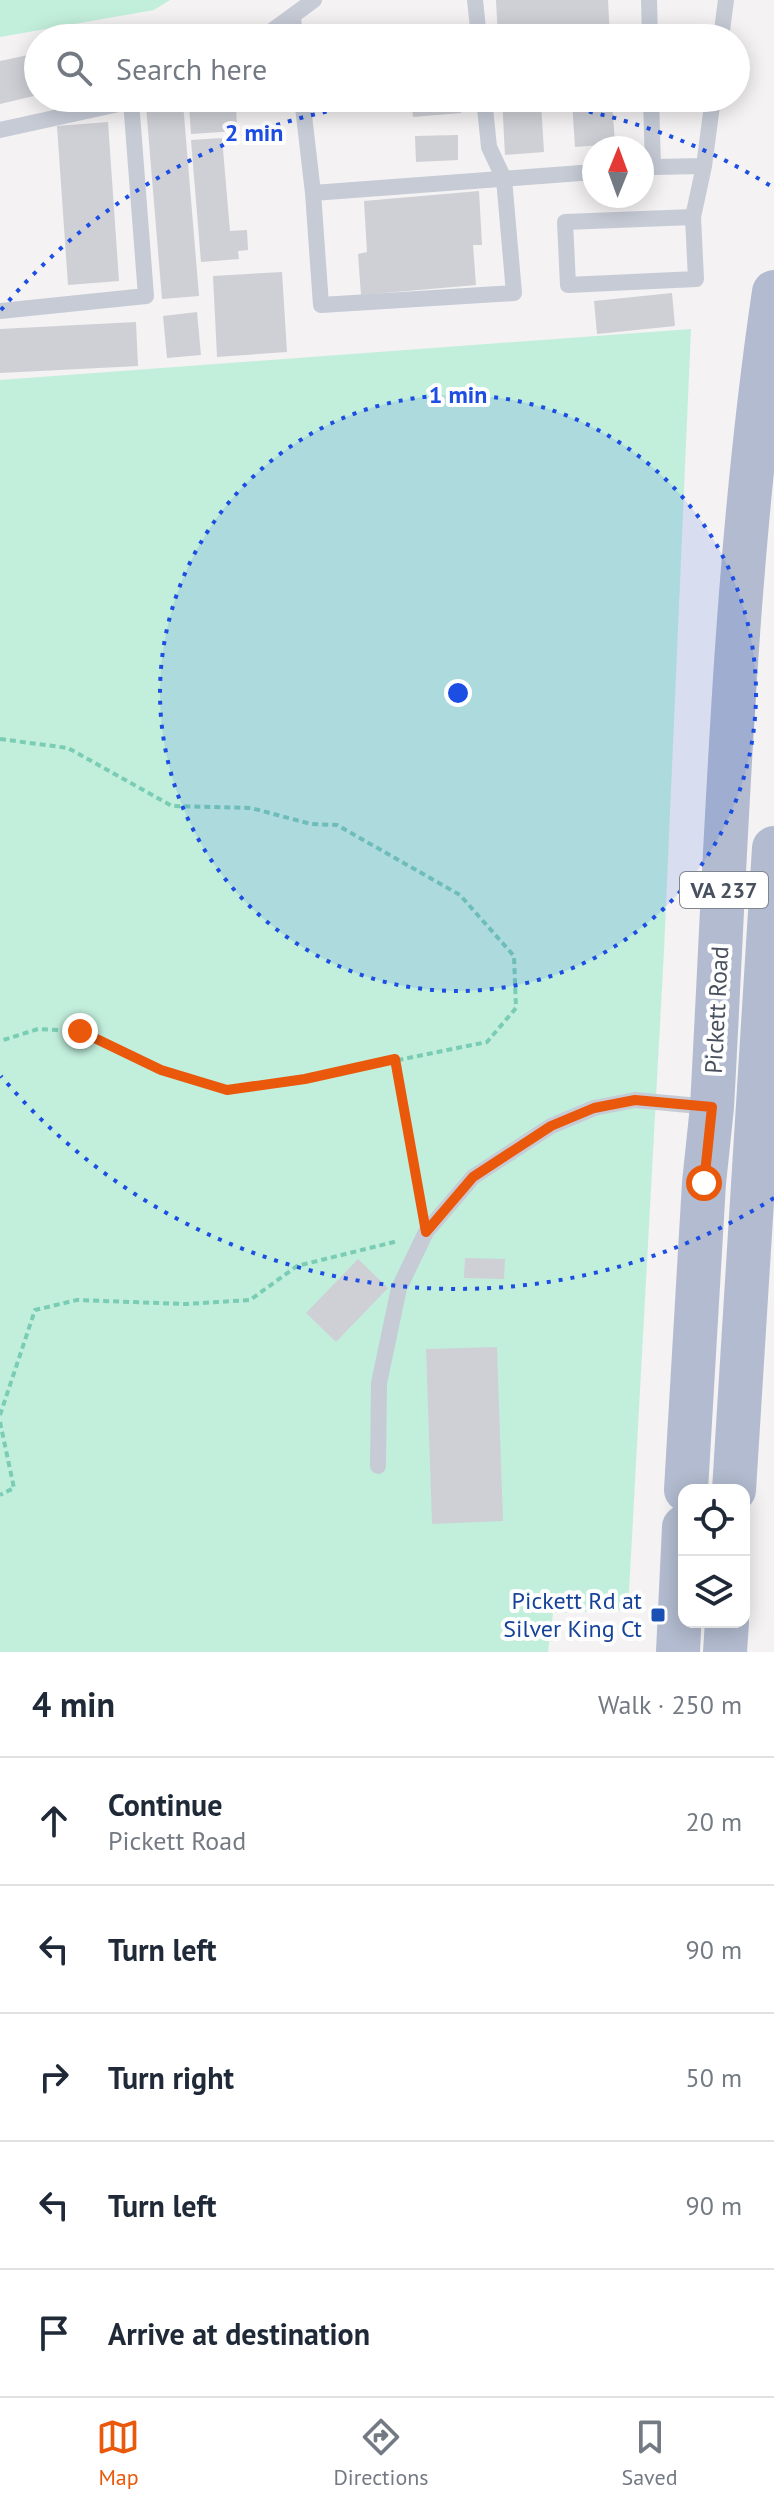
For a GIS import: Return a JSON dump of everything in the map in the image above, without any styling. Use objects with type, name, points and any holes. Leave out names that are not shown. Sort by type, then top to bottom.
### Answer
[{"type":"main road","name":"Pickett Road","points":[[686,1484],[704,1183],[712,1107],[742,558],[757,409],[774,292]]},
{"type":"main road","name":"Pickett Road","points":[[734,1484],[774,848]]},
{"type":"main road","points":[[678,1652],[683,1556]]},
{"type":"main road","points":[[725,1652],[727,1628]]},
{"type":"lane","points":[[282,24],[314,0]]},
{"type":"lane","points":[[475,0],[478,24]]},
{"type":"lane","points":[[649,0],[650,24]]},
{"type":"lane","points":[[723,24],[726,0]]},
{"type":"lane","points":[[293,16],[294,24]]},
{"type":"lane","points":[[0,130],[83,112]]},
{"type":"lane","points":[[0,311],[146,296],[139,112]]},
{"type":"lane","points":[[304,112],[321,305],[514,293],[504,179],[489,147],[485,112]]},
{"type":"lane","points":[[649,136],[650,112]]},
{"type":"lane","points":[[693,217],[565,222],[568,285],[696,279],[693,217],[711,112]]},
{"type":"lane","points":[[654,168],[704,166]]},
{"type":"lane","points":[[313,193],[582,173]]},
{"type":"lane","points":[[378,1466],[379,1383],[399,1288],[426,1232],[473,1177],[551,1126],[594,1108],[635,1100],[712,1107]]},
{"type":"path","points":[[0,739],[68,748],[172,806],[251,808],[311,824],[337,825],[460,895],[514,956],[516,1008],[487,1042],[305,1079],[227,1090],[161,1070],[80,1031],[38,1029],[0,1041]]},
{"type":"path","points":[[0,1415],[35,1310],[77,1300],[186,1304],[250,1300],[297,1266],[375,1249],[426,1232],[395,1059]]},
{"type":"path","points":[[0,1422],[14,1488],[0,1495]]},
{"type":"green space","points":[[0,0],[170,0],[154,10],[74,24],[24,24],[24,33],[0,37]]},
{"type":"green space","points":[[691,329],[664,951],[628,1610],[553,1613],[548,1652],[0,1652],[0,380]]},
{"type":"building","points":[[496,0],[608,0],[609,24],[497,24]]},
{"type":"building","points":[[24,56],[24,98],[0,104],[0,61]]},
{"type":"building","points":[[146,112],[184,112],[199,296],[162,299]]},
{"type":"building","points":[[189,112],[236,112],[237,131],[191,134]]},
{"type":"building","points":[[412,112],[461,112],[461,113],[413,117]]},
{"type":"building","points":[[503,112],[542,112],[544,152],[505,155]]},
{"type":"building","points":[[573,112],[613,112],[614,136],[582,136],[582,146],[575,147]]},
{"type":"building","points":[[108,122],[119,281],[68,285],[57,126]]},
{"type":"building","points":[[458,135],[458,160],[416,162],[415,136]]},
{"type":"building","points":[[222,138],[230,231],[247,230],[248,250],[238,251],[239,259],[201,262],[191,140]]},
{"type":"building","points":[[479,191],[482,245],[473,245],[476,285],[361,295],[358,254],[367,252],[364,201]]},
{"type":"building","points":[[282,272],[287,352],[217,357],[213,276]]},
{"type":"building","points":[[672,293],[675,326],[597,334],[594,301]]},
{"type":"building","points":[[197,312],[201,355],[167,358],[163,316]]},
{"type":"building","points":[[136,322],[138,366],[0,373],[0,329]]},
{"type":"building","points":[[465,1258],[505,1259],[504,1279],[464,1278]]},
{"type":"building","points":[[358,1259],[388,1288],[336,1342],[306,1313]]},
{"type":"building","points":[[497,1347],[503,1521],[432,1524],[426,1349]]},
{"type":"place","name":"Pickett Rd at Silver King Ct","points":[[658,1615]]},
{"type":"route","points":[[80,1031],[161,1070],[227,1090],[305,1079],[395,1059],[426,1232],[473,1177],[551,1126],[594,1108],[635,1100],[712,1107],[704,1183]]}]
